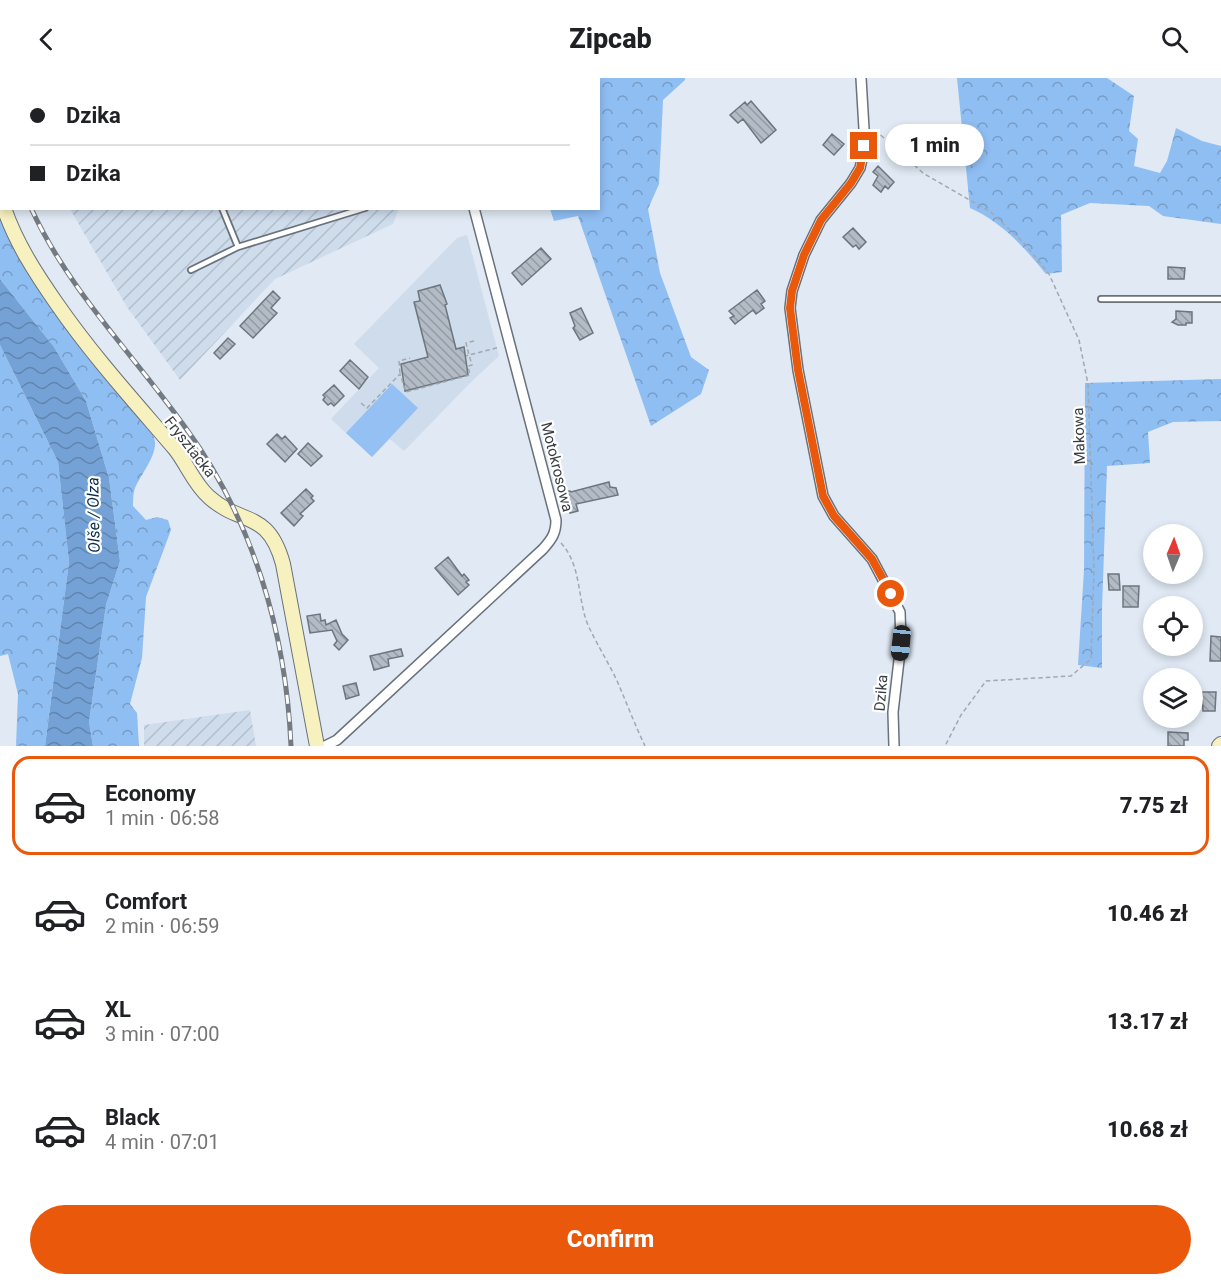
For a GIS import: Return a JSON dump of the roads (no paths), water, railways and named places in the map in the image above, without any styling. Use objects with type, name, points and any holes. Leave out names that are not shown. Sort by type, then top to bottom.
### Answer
[{"type":"street","name":"Dzika","points":[[861,78],[864,146],[860,168],[851,183],[821,220],[804,255],[792,291],[790,308],[798,370],[823,496],[834,516],[872,559],[900,612],[901,643],[894,712],[894,746]]},
{"type":"street","name":"Frysztacka","points":[[5,210],[30,266],[72,326],[113,379],[177,451],[200,487],[214,501],[257,523],[270,534],[279,549],[317,746]]},
{"type":"street","name":"Motokrosowa","points":[[325,746],[337,741],[553,538],[556,530],[556,520],[475,210]]},
{"type":"lane","points":[[223,210],[238,247]]},
{"type":"lane","points":[[191,270],[238,247],[358,210]]},
{"type":"lane","points":[[1101,298],[1221,299]]},
{"type":"water","name":"Olše / Olza","points":[[0,279],[54,347],[86,401],[109,478],[120,561],[106,605],[89,722],[93,746],[45,746],[69,562],[58,462],[0,345]]},
{"type":"railway","points":[[32,210],[46,238],[83,295],[185,427],[230,500],[262,579],[273,619],[288,703],[291,746]]}]
